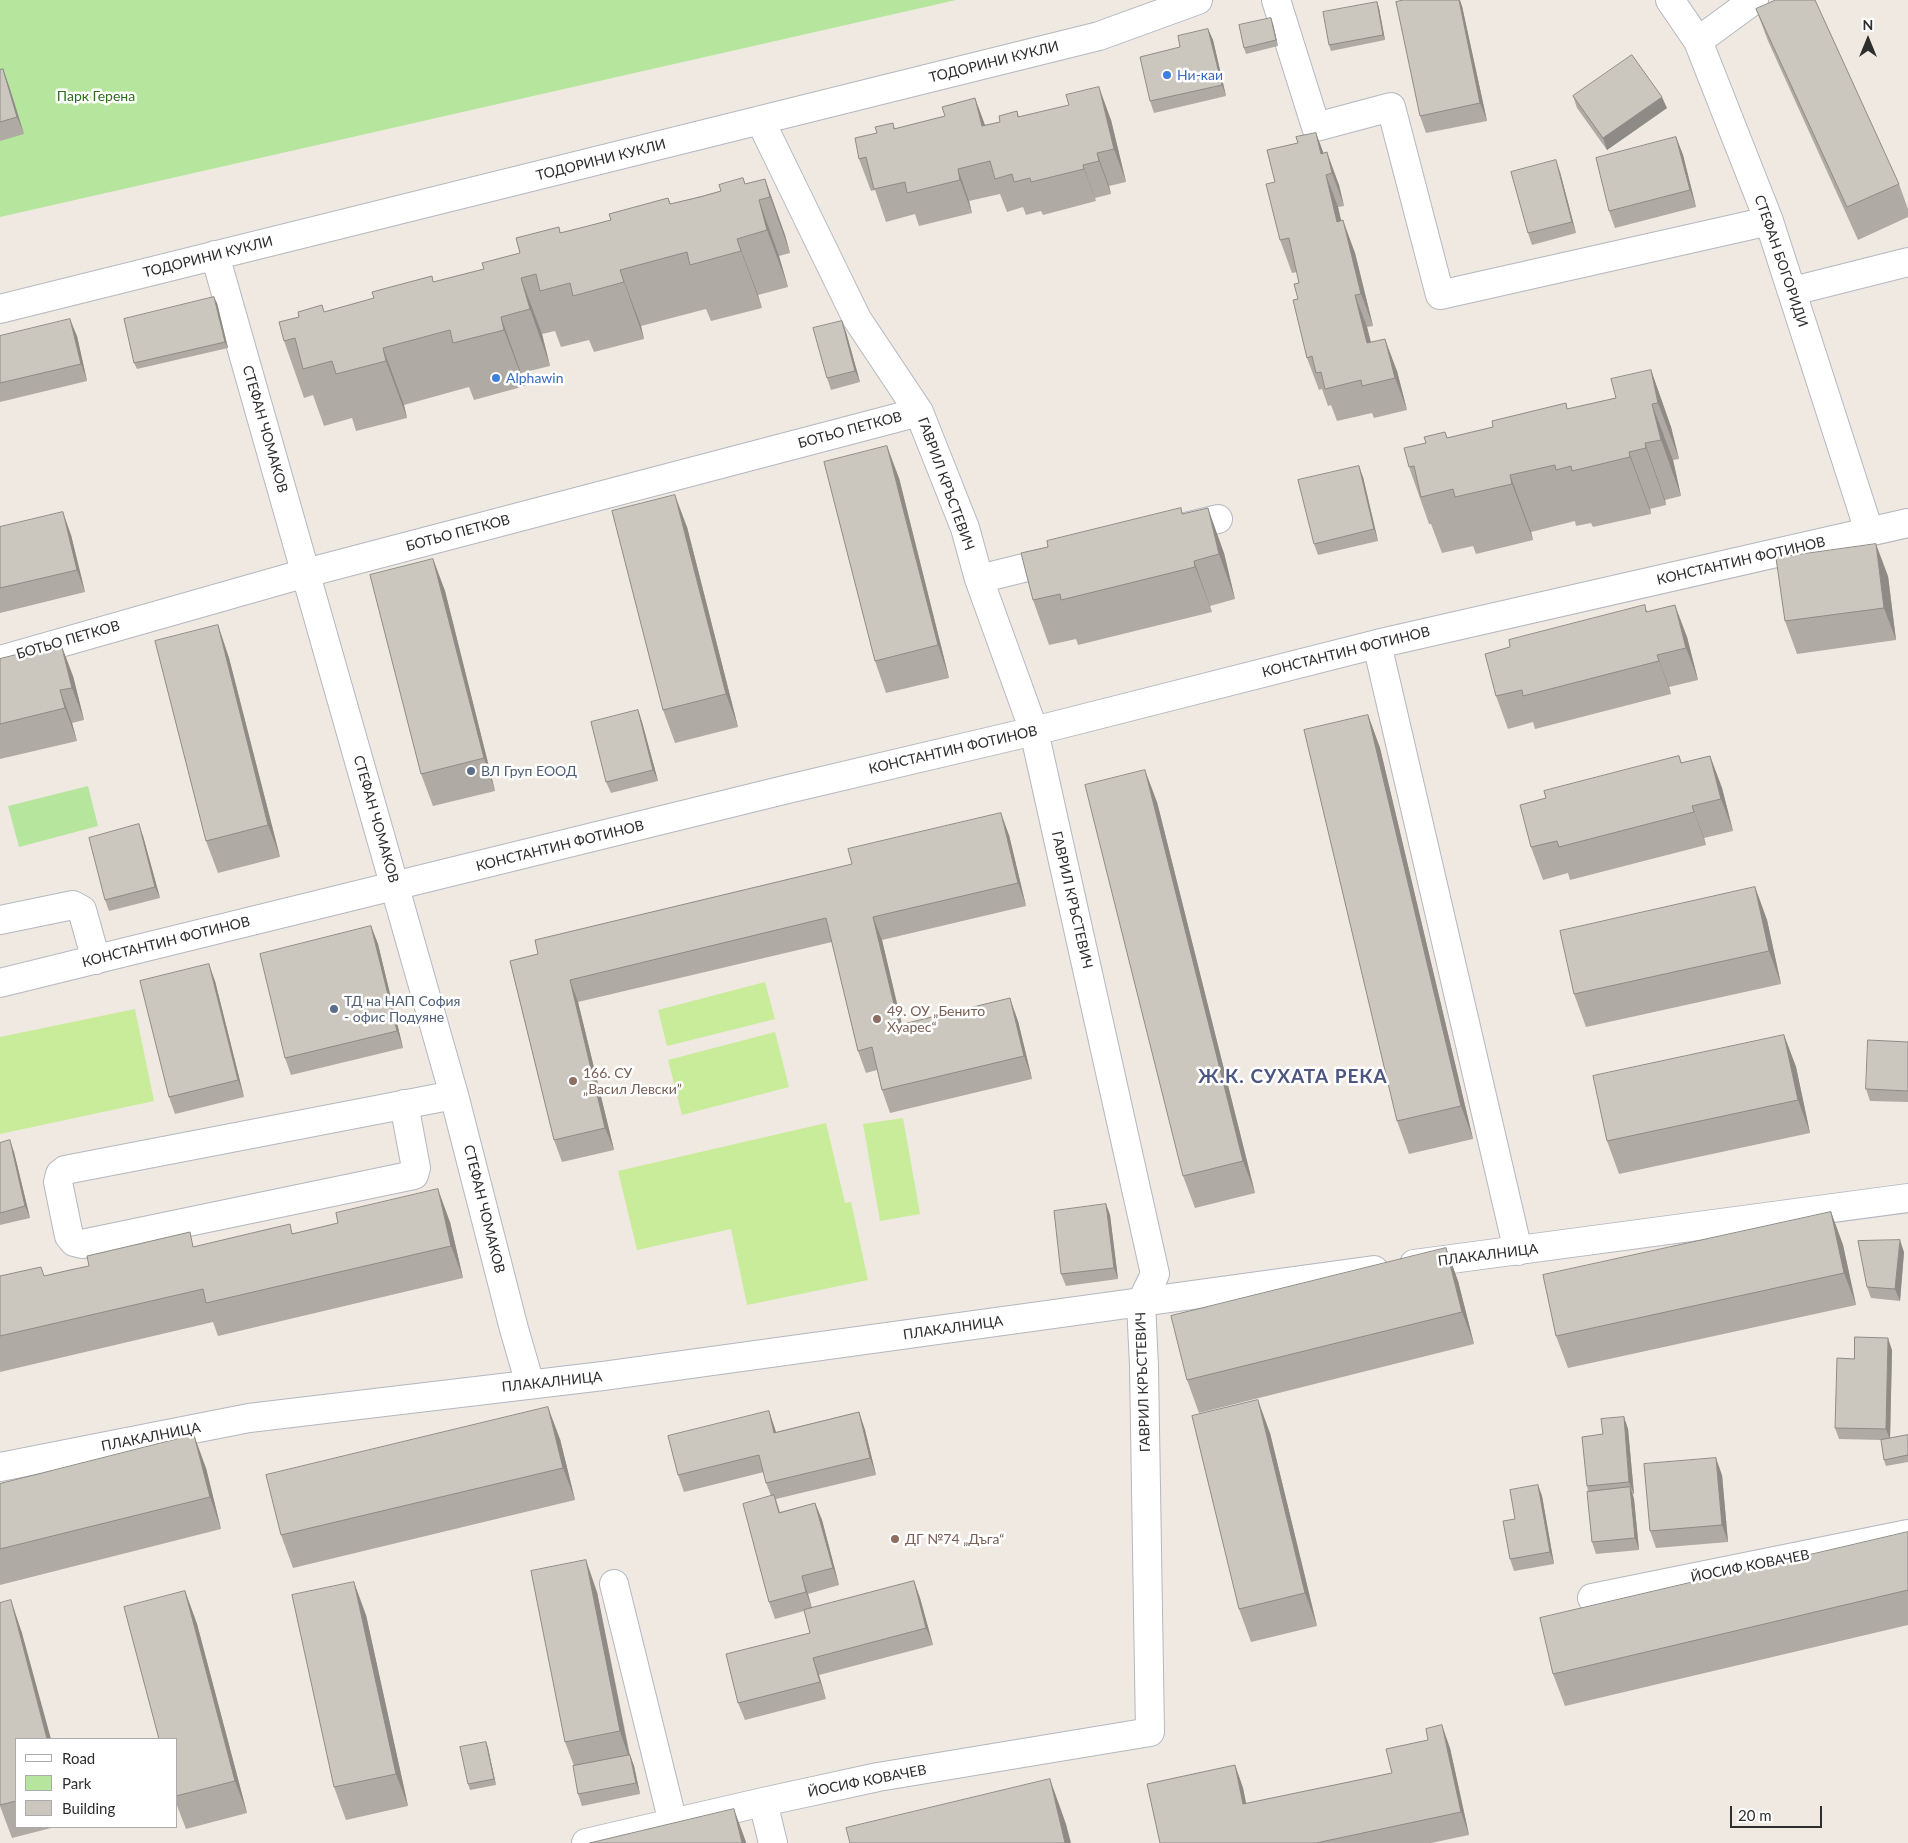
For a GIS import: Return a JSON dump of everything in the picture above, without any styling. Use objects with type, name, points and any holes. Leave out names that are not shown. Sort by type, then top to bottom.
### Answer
[{"type":"street","name":"ТОДОРИНИ КУКЛИ","points":[[0,309],[1099,36],[1198,0]]},
{"type":"street","points":[[1276,0],[1316,127],[1391,107],[1440,295],[1769,221]]},
{"type":"street","name":"СТЕФАН БОГОРИДИ","points":[[1670,0],[1698,42],[1769,221],[1869,531]]},
{"type":"street","points":[[1698,42],[1754,0]]},
{"type":"street","name":"ГАВРИЛ КРЪСТЕВИЧ","points":[[760,120],[857,319],[919,412],[964,528],[979,579],[1034,731],[1156,1274],[1141,1303],[1144,1366],[1150,1732]]},
{"type":"street","name":"СТЕФАН ЧОМАКОВ","points":[[215,255],[454,1095],[530,1384]]},
{"type":"street","points":[[1793,291],[1908,262]]},
{"type":"street","name":"БОТЬО ПЕТКОВ","points":[[0,660],[306,573],[919,412]]},
{"type":"street","points":[[1151,536],[1218,519]]},
{"type":"street","name":"КОНСТАНТИН ФОТИНОВ","points":[[0,983],[788,789],[1034,731],[1377,644],[1908,523]]},
{"type":"street","points":[[979,579],[1084,553]]},
{"type":"street","points":[[1377,644],[1518,1251]]},
{"type":"street","points":[[0,920],[73,905],[82,910],[96,960]]},
{"type":"street","points":[[404,1104],[416,1168],[414,1175],[82,1244],[74,1242],[69,1236],[58,1182],[60,1174],[65,1170],[404,1104],[454,1095]]},
{"type":"street","name":"ПЛАКАЛНИЦА","points":[[0,1467],[250,1418],[603,1376],[1908,1198]]},
{"type":"street","name":"ЙОСИФ КОВАЧЕВ","points":[[1592,1598],[1908,1534]]},
{"type":"street","points":[[614,1584],[673,1823]]},
{"type":"street","name":"ЙОСИФ КОВАЧЕВ","points":[[586,1843],[878,1777],[1150,1732]]},
{"type":"street","points":[[763,1802],[773,1843]]},
{"type":"green space","name":"Парк Герена","points":[[0,0],[956,0],[0,217]]},
{"type":"green space","points":[[88,786],[98,826],[19,847],[8,806]]},
{"type":"green space","points":[[765,982],[775,1019],[667,1046],[658,1010]]},
{"type":"green space","points":[[135,1009],[154,1101],[0,1134],[0,1037]]},
{"type":"green space","points":[[775,1032],[789,1087],[682,1115],[668,1060]]},
{"type":"green space","points":[[903,1118],[920,1214],[880,1221],[863,1124]]},
{"type":"green space","points":[[826,1123],[845,1203],[851,1202],[868,1280],[747,1305],[731,1229],[637,1250],[618,1171]]},
{"type":"building","points":[[1404,0],[1459,0],[1480,103],[1420,116],[1396,2]]},
{"type":"building","points":[[1776,0],[1815,0],[1899,184],[1847,207],[1756,9]]},
{"type":"building","points":[[1377,2],[1383,35],[1329,45],[1323,12]]},
{"type":"building","points":[[1271,18],[1276,40],[1244,48],[1239,25]]},
{"type":"building","points":[[1208,29],[1222,85],[1150,101],[1140,57],[1180,47],[1178,36]]},
{"type":"building","points":[[1632,55],[1662,97],[1603,138],[1573,96]]},
{"type":"building","points":[[3,69],[17,117],[0,122],[0,70]]},
{"type":"building","points":[[1099,87],[1114,149],[1097,153],[1099,161],[1083,165],[1084,169],[1031,182],[1030,178],[1014,182],[1012,174],[995,179],[990,161],[958,169],[960,180],[907,193],[905,182],[874,189],[866,157],[859,159],[855,138],[877,133],[875,127],[893,123],[894,129],[945,116],[942,107],[975,98],[982,126],[1000,122],[999,116],[1017,111],[1018,117],[1069,105],[1066,95]]},
{"type":"building","points":[[1316,133],[1321,154],[1327,152],[1332,173],[1326,175],[1337,222],[1343,220],[1361,294],[1355,295],[1367,343],[1385,339],[1395,378],[1362,386],[1361,380],[1325,389],[1321,372],[1316,373],[1312,356],[1307,358],[1293,300],[1298,299],[1294,284],[1299,283],[1289,238],[1280,240],[1266,184],[1275,182],[1267,150],[1298,143],[1296,137]]},
{"type":"building","points":[[1676,137],[1690,190],[1609,211],[1596,158]]},
{"type":"building","points":[[1556,160],[1572,222],[1528,233],[1511,172]]},
{"type":"building","points":[[743,178],[745,184],[765,179],[770,197],[759,200],[767,230],[737,239],[741,251],[690,265],[687,252],[620,270],[624,282],[573,296],[570,283],[540,291],[536,274],[521,278],[530,309],[501,317],[504,330],[453,343],[450,330],[383,348],[386,361],[336,374],[332,361],[303,369],[295,338],[284,341],[279,322],[299,317],[298,312],[322,305],[324,312],[374,298],[372,292],[432,276],[433,282],[484,269],[482,263],[520,253],[516,238],[559,227],[560,233],[611,220],[609,214],[668,198],[670,204],[700,197],[721,191],[719,185]]},
{"type":"building","points":[[214,297],[225,342],[134,363],[124,319]]},
{"type":"building","points":[[70,319],[81,364],[0,383],[0,336]]},
{"type":"building","points":[[842,321],[855,371],[827,378],[813,328]]},
{"type":"building","points":[[1651,370],[1658,403],[1652,404],[1661,440],[1645,443],[1646,448],[1629,452],[1630,457],[1572,471],[1571,466],[1556,470],[1555,465],[1510,475],[1512,484],[1455,497],[1453,489],[1421,497],[1414,466],[1409,467],[1404,448],[1426,443],[1424,437],[1445,432],[1447,438],[1493,427],[1492,421],[1566,403],[1567,409],[1616,398],[1611,379]]},
{"type":"building","points":[[887,446],[938,645],[875,661],[824,462]]},
{"type":"building","points":[[1359,466],[1374,529],[1314,544],[1298,480]]},
{"type":"building","points":[[675,495],[726,694],[663,710],[612,511]]},
{"type":"building","points":[[1181,508],[1182,514],[1208,508],[1219,554],[1194,561],[1195,567],[1061,600],[1060,594],[1033,600],[1021,553],[1048,547],[1047,541]]},
{"type":"building","points":[[63,512],[77,570],[0,588],[0,527]]},
{"type":"building","points":[[1876,544],[1884,608],[1785,621],[1776,558]]},
{"type":"building","points":[[433,559],[484,758],[421,774],[370,575]]},
{"type":"building","points":[[1645,605],[1646,612],[1675,605],[1686,648],[1657,655],[1659,661],[1523,696],[1522,690],[1496,696],[1485,654],[1510,647],[1509,640]]},
{"type":"building","points":[[218,625],[268,825],[206,841],[155,641]]},
{"type":"building","points":[[61,644],[72,688],[60,690],[65,708],[0,724],[0,659]]},
{"type":"building","points":[[638,710],[653,770],[606,782],[591,722]]},
{"type":"building","points":[[1368,715],[1461,1106],[1397,1121],[1304,730]]},
{"type":"building","points":[[1679,756],[1681,763],[1710,756],[1721,799],[1692,806],[1694,812],[1559,847],[1557,841],[1531,847],[1520,805],[1546,798],[1544,791]]},
{"type":"building","points":[[1145,770],[1243,1161],[1183,1176],[1085,785]]},
{"type":"building","points":[[1001,813],[1018,883],[873,917],[899,1025],[1010,998],[1024,1056],[882,1090],[872,1047],[858,1051],[826,918],[570,980],[605,1128],[554,1140],[510,961],[538,954],[535,940],[852,864],[848,849]]},
{"type":"building","points":[[139,824],[155,887],[105,900],[89,838]]},
{"type":"building","points":[[1755,887],[1769,951],[1574,994],[1560,931]]},
{"type":"building","name":"ТД на НАП София - офис Подуяне","points":[[371,926],[397,1031],[285,1058],[260,954]]},
{"type":"building","points":[[209,964],[238,1080],[169,1097],[140,981]]},
{"type":"building","points":[[1784,1035],[1798,1100],[1607,1141],[1593,1076]]},
{"type":"building","points":[[1868,1040],[1908,1042],[1908,1091],[1866,1089]]},
{"type":"building","points":[[10,1140],[25,1206],[0,1213],[0,1143]]},
{"type":"building","points":[[438,1189],[451,1246],[206,1303],[203,1289],[0,1336],[0,1276],[41,1267],[44,1276],[89,1266],[87,1256],[190,1232],[193,1247],[290,1224],[292,1234],[338,1223],[336,1213]]},
{"type":"building","points":[[1106,1204],[1114,1268],[1061,1274],[1054,1211]]},
{"type":"building","points":[[1831,1212],[1844,1273],[1556,1336],[1543,1275]]},
{"type":"building","points":[[1900,1240],[1895,1289],[1867,1287],[1858,1241]]},
{"type":"building","points":[[1446,1248],[1462,1312],[1187,1380],[1171,1316]]},
{"type":"building","points":[[1855,1337],[1888,1338],[1886,1429],[1835,1428],[1837,1358],[1854,1359]]},
{"type":"building","points":[[1258,1400],[1305,1593],[1239,1609],[1192,1416]]},
{"type":"building","points":[[548,1407],[563,1468],[281,1535],[266,1475]]},
{"type":"building","points":[[769,1411],[774,1433],[859,1412],[870,1458],[766,1483],[759,1455],[678,1475],[668,1436]]},
{"type":"building","points":[[1624,1417],[1629,1482],[1587,1486],[1582,1437],[1603,1434],[1601,1419]]},
{"type":"building","points":[[194,1435],[210,1497],[0,1549],[0,1484]]},
{"type":"building","points":[[1908,1435],[1908,1455],[1884,1460],[1881,1440]]},
{"type":"building","points":[[1716,1458],[1722,1525],[1650,1531],[1644,1464]]},
{"type":"building","points":[[1538,1485],[1550,1552],[1510,1559],[1503,1521],[1515,1519],[1510,1490]]},
{"type":"building","points":[[1630,1487],[1635,1538],[1592,1542],[1587,1492]]},
{"type":"building","points":[[774,1495],[779,1513],[815,1503],[833,1568],[802,1576],[806,1592],[769,1602],[743,1504]]},
{"type":"building","points":[[1908,1532],[1908,1590],[1553,1674],[1540,1618]]},
{"type":"building","points":[[586,1560],[620,1731],[565,1742],[531,1571]]},
{"type":"building","points":[[914,1581],[926,1628],[813,1658],[820,1682],[738,1703],[726,1654],[810,1633],[804,1610]]},
{"type":"building","points":[[354,1582],[396,1774],[334,1787],[292,1595]]},
{"type":"building","points":[[185,1591],[235,1781],[178,1795],[178,1738],[159,1738],[124,1607]]},
{"type":"building","points":[[11,1600],[47,1738],[15,1738],[15,1801],[0,1805],[0,1603]]},
{"type":"building","points":[[1442,1725],[1461,1812],[1316,1843],[1160,1843],[1147,1784],[1235,1765],[1243,1804],[1392,1773],[1386,1749],[1428,1740],[1426,1729]]},
{"type":"building","points":[[486,1742],[494,1779],[468,1784],[460,1747]]},
{"type":"building","points":[[630,1755],[636,1783],[578,1794],[573,1766]]},
{"type":"building","points":[[1050,1779],[1065,1843],[850,1843],[846,1828]]},
{"type":"building","points":[[734,1809],[742,1843],[590,1843]]},
{"type":"place","name":"Ни-каи","points":[[1167,75]]},
{"type":"place","name":"Alphawin","points":[[496,378]]},
{"type":"place","name":"ВЛ Груп ЕООД","points":[[471,771]]},
{"type":"place","name":"ТД на НАП София - офис Подуяне","points":[[334,1009]]},
{"type":"place","name":"49. ОУ „Бенито Хуарес“","points":[[877,1019]]},
{"type":"place","name":"166. СУ „Васил Левски”","points":[[573,1081]]},
{"type":"place","name":"ДГ №74 „Дъга“","points":[[895,1539]]},
{"type":"district","name":"Ж.К. СУХАТА РЕКА","points":[[1293,1077]]}]
